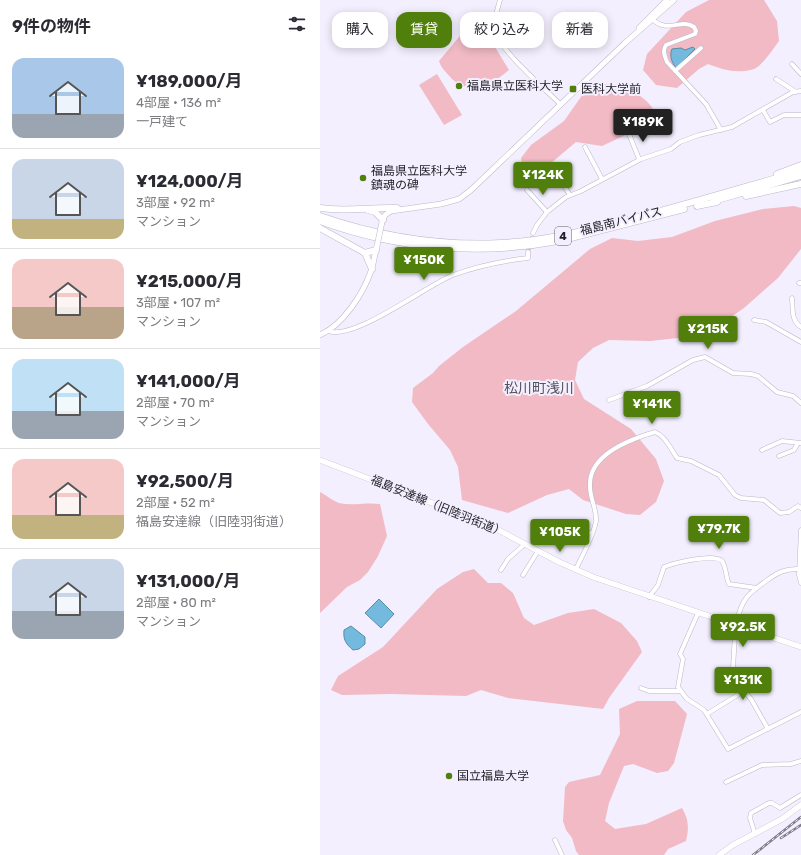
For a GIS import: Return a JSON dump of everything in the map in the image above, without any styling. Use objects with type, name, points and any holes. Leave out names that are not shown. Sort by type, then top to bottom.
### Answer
[{"type":"highway","points":[[708,198],[801,165]]},
{"type":"highway","name":"福島南バイパス","points":[[320,216],[376,232],[412,238],[458,243],[502,243],[564,236],[708,198],[801,171]]},
{"type":"highway","name":"福島南バイパス","points":[[320,221],[392,241],[440,247],[488,249],[536,245],[569,239],[697,206],[801,176]]},
{"type":"highway","points":[[697,206],[801,184]]},
{"type":"highway","points":[[320,208],[371,210],[382,221]]},
{"type":"highway","points":[[352,210],[397,208]]},
{"type":"highway","points":[[320,228],[365,253],[372,269]]},
{"type":"highway","points":[[365,253],[376,248]]},
{"type":"main road","name":"福島安達線（旧陸羽街道）","points":[[320,460],[487,524],[576,569],[649,597],[801,647]]},
{"type":"main road","points":[[719,855],[782,818],[801,805]]},
{"type":"street","points":[[500,0],[495,18],[496,36],[512,56],[560,104]]},
{"type":"street","points":[[320,335],[328,331],[351,308],[361,293],[372,269],[382,221],[388,213],[397,208],[441,204],[458,199],[477,185],[651,18],[667,0]]},
{"type":"street","points":[[651,18],[674,0]]},
{"type":"street","points":[[651,18],[665,26],[685,24],[691,25],[696,31],[695,34],[669,43],[664,48],[664,52],[667,62],[706,104],[721,130]]},
{"type":"street","points":[[675,71],[700,48]]},
{"type":"street","points":[[792,64],[801,74]]},
{"type":"street","points":[[776,79],[796,92]]},
{"type":"street","points":[[533,233],[547,212],[570,195],[640,160],[671,149],[689,139],[732,127],[796,92],[801,91]]},
{"type":"street","points":[[763,110],[770,122],[784,115],[801,115]]},
{"type":"street","points":[[629,134],[640,160]]},
{"type":"street","points":[[585,147],[602,179]]},
{"type":"street","points":[[560,180],[570,195]]},
{"type":"street","points":[[527,190],[547,212]]},
{"type":"street","points":[[328,331],[343,331],[364,323],[392,310],[452,275],[492,262],[528,258],[528,252]]},
{"type":"street","points":[[792,298],[793,317],[797,325],[801,328]]},
{"type":"street","points":[[754,320],[766,322],[801,342]]},
{"type":"street","points":[[609,400],[647,386],[693,360],[705,357],[733,374],[751,374],[758,376],[777,392],[793,396],[801,403]]},
{"type":"street","points":[[576,569],[596,521],[590,485],[591,474],[597,464],[621,443],[655,432],[660,434],[677,458],[691,460],[719,475],[735,495],[741,498],[764,500],[780,513],[789,512],[798,506],[801,508]]},
{"type":"street","points":[[762,450],[782,441],[799,443],[794,450],[779,456]]},
{"type":"street","points":[[535,526],[565,528],[591,533]]},
{"type":"street","points":[[801,530],[801,583]]},
{"type":"street","points":[[501,570],[508,559],[525,544]]},
{"type":"street","points":[[523,575],[538,551]]},
{"type":"street","points":[[649,597],[658,585],[664,567],[704,557],[719,558],[723,562],[729,584],[757,588]]},
{"type":"street","points":[[733,667],[736,625],[745,600],[757,588],[778,572],[789,568],[800,569]]},
{"type":"street","points":[[698,613],[680,654],[683,659],[678,679],[678,687],[687,699],[707,714],[728,749],[801,712]]},
{"type":"street","points":[[641,688],[649,691],[680,691]]},
{"type":"street","points":[[707,714],[744,691],[751,699],[768,729]]},
{"type":"street","points":[[726,782],[762,765],[791,764],[801,761]]},
{"type":"street","points":[[755,834],[750,818],[751,813],[769,803],[772,803],[780,808],[801,795]]},
{"type":"street","points":[[555,840],[562,855]]},
{"type":"shaded area","points":[[709,0],[764,0],[777,21],[779,41],[764,61],[754,69],[731,71],[708,64],[699,69],[677,88],[656,85],[643,70],[647,54],[686,12]]},
{"type":"shaded area","points":[[460,36],[460,48],[496,48],[509,70],[496,80],[482,86],[467,87],[459,84],[452,79],[439,61],[450,48],[452,48],[452,45]]},
{"type":"shaded area","points":[[437,74],[462,115],[444,125],[419,85]]},
{"type":"shaded area","points":[[606,84],[625,87],[642,97],[654,111],[655,117],[653,122],[602,146],[576,142],[544,169],[535,173],[522,167],[521,158],[531,145],[564,121],[583,94],[591,86]]},
{"type":"shaded area","points":[[794,206],[801,208],[801,249],[778,278],[744,308],[718,326],[697,336],[650,341],[609,340],[593,348],[578,362],[575,380],[584,399],[631,429],[656,459],[664,481],[656,502],[640,515],[626,514],[583,500],[569,489],[547,495],[508,513],[462,500],[458,467],[450,450],[412,402],[413,388],[463,347],[516,311],[590,249],[612,238],[638,241],[672,237],[715,221],[763,209]]},
{"type":"shaded area","points":[[320,492],[339,503],[380,504],[387,536],[378,556],[368,572],[360,580],[347,587],[320,613]]},
{"type":"shaded area","points":[[474,569],[488,583],[501,583],[513,593],[524,618],[534,625],[568,613],[594,609],[621,623],[637,641],[642,652],[609,698],[603,709],[508,698],[481,690],[466,696],[391,694],[342,695],[331,690],[338,676],[383,647],[437,589],[463,572]]},
{"type":"shaded area","points":[[637,701],[675,701],[687,714],[674,763],[668,771],[657,773],[633,764],[624,766],[609,803],[605,821],[615,829],[646,824],[682,808],[688,824],[686,841],[668,849],[664,855],[579,855],[563,821],[565,787],[569,782],[600,775],[620,734],[619,709]]},
{"type":"water","points":[[693,47],[695,49],[676,68],[671,59],[672,49],[681,48],[685,50]]},
{"type":"water","points":[[379,599],[394,614],[381,628],[365,613]]},
{"type":"water","points":[[351,626],[365,637],[365,644],[359,649],[353,650],[347,644],[345,639],[344,630]]},
{"type":"tunnel","points":[[528,252],[533,233]]},
{"type":"railway","points":[[753,855],[801,817]]},
{"type":"railway","points":[[781,838],[801,825]]},
{"type":"place","name":"福島県立医科大学","points":[[459,86]]},
{"type":"place","name":"医科大学前","points":[[573,89]]},
{"type":"place","name":"福島県立医科大学 鎮魂の碑","points":[[363,178]]},
{"type":"place","name":"国立福島大学","points":[[449,776]]},
{"type":"district","name":"松川町浅川","points":[[539,388]]}]
